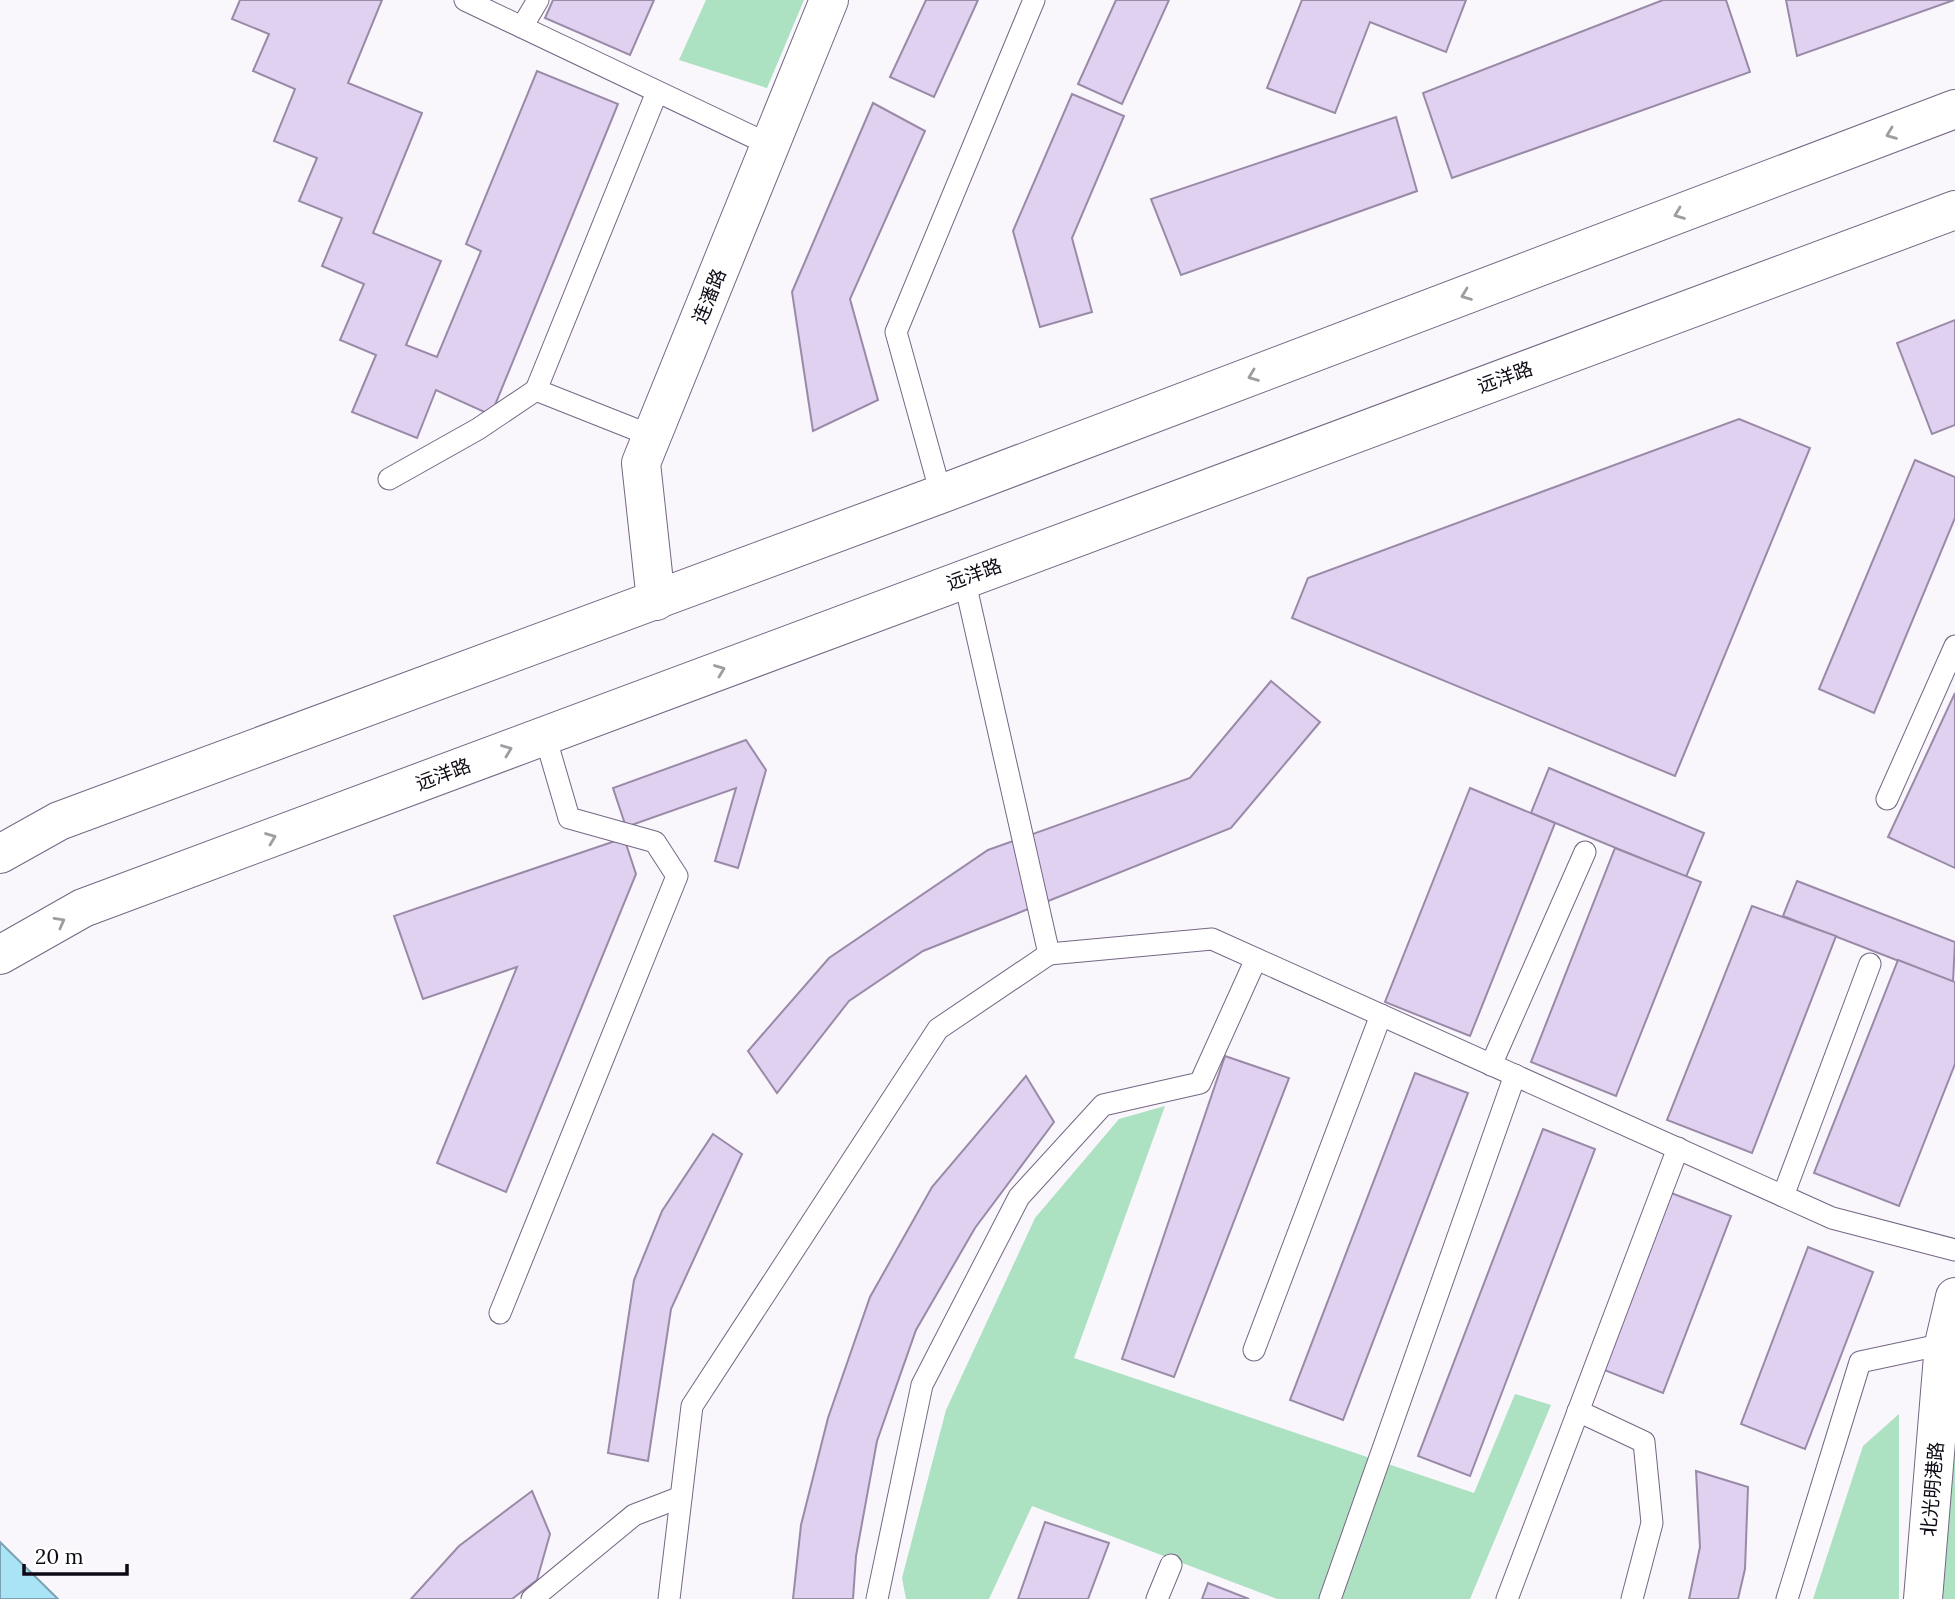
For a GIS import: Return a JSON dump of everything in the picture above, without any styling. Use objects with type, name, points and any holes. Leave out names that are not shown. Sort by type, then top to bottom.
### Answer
[{"type":"main road","name":"连潘路","points":[[656,601],[641,463],[829,0]]},
{"type":"main road","points":[[0,854],[59,821],[941,495],[1955,109]]},
{"type":"main road","name":"远洋路","points":[[0,955],[83,908],[1955,210]]},
{"type":"main road","name":"北光明港路","points":[[1923,1599],[1944,1344],[1955,1297]]},
{"type":"lane","points":[[465,0],[770,145]]},
{"type":"lane","points":[[522,27],[538,0]]},
{"type":"lane","points":[[941,495],[896,332],[1034,0]]},
{"type":"lane","points":[[389,479],[478,429],[536,390],[657,92]]},
{"type":"lane","points":[[536,390],[652,436]]},
{"type":"lane","points":[[964,578],[1049,954]]},
{"type":"lane","points":[[1887,799],[1955,646]]},
{"type":"lane","points":[[500,1313],[677,876],[655,842],[569,818],[545,736]]},
{"type":"lane","points":[[1491,1065],[1585,852]]},
{"type":"lane","points":[[669,1599],[692,1406],[938,1029],[1049,954],[1212,939],[1832,1218],[1955,1250]]},
{"type":"lane","points":[[877,1599],[922,1385],[1019,1197],[1102,1105],[1200,1083],[1256,959]]},
{"type":"lane","points":[[1783,1196],[1870,964]]},
{"type":"lane","points":[[1254,1350],[1381,1015]]},
{"type":"lane","points":[[1331,1599],[1515,1076]]},
{"type":"lane","points":[[1507,1599],[1678,1148]]},
{"type":"lane","points":[[1787,1599],[1860,1362],[1944,1344]]},
{"type":"lane","points":[[1578,1411],[1644,1442],[1652,1524],[1632,1599]]},
{"type":"lane","points":[[532,1599],[634,1515],[681,1497]]},
{"type":"lane","points":[[1157,1599],[1171,1565]]},
{"type":"green space","points":[[706,0],[804,0],[767,88],[679,60]]},
{"type":"green space","points":[[1165,1106],[1074,1358],[1474,1493],[1515,1394],[1551,1405],[1470,1599],[1277,1599],[1032,1506],[989,1599],[906,1599],[902,1578],[946,1410],[1035,1218],[1119,1119]]},
{"type":"green space","points":[[1899,1414],[1899,1599],[1813,1599],[1863,1446]]},
{"type":"green space","points":[[1955,1417],[1955,1599],[1939,1599]]},
{"type":"water","points":[[0,1542],[3,1545],[58,1599],[0,1599]]},
{"type":"building","points":[[240,0],[382,0],[348,83],[422,113],[373,233],[441,261],[406,345],[437,357],[481,251],[466,244],[537,71],[618,104],[491,415],[436,390],[417,438],[352,412],[376,355],[340,340],[364,284],[322,266],[342,218],[299,201],[317,158],[274,141],[295,89],[253,71],[269,34],[232,19]]},
{"type":"building","points":[[553,0],[654,0],[630,55],[545,18]]},
{"type":"building","points":[[926,0],[978,0],[934,97],[890,77]]},
{"type":"building","points":[[1116,0],[1169,0],[1122,104],[1078,84]]},
{"type":"building","points":[[1302,0],[1466,0],[1446,52],[1370,22],[1335,113],[1267,88]]},
{"type":"building","points":[[1663,0],[1726,0],[1750,72],[1452,178],[1423,93]]},
{"type":"building","points":[[1786,0],[1954,0],[1797,56]]},
{"type":"building","points":[[1072,94],[1124,116],[1072,238],[1092,312],[1040,327],[1013,231]]},
{"type":"building","points":[[873,103],[925,131],[850,299],[878,400],[813,431],[792,292]]},
{"type":"building","points":[[1396,117],[1417,191],[1181,275],[1151,199]]},
{"type":"building","points":[[1955,320],[1955,425],[1932,434],[1897,343]]},
{"type":"building","points":[[1739,419],[1810,448],[1675,776],[1292,618],[1308,578]]},
{"type":"building","points":[[1915,460],[1955,477],[1955,518],[1874,713],[1819,689]]},
{"type":"building","points":[[1271,681],[1320,722],[1231,828],[923,951],[849,1001],[777,1093],[748,1051],[829,958],[988,850],[1190,778]]},
{"type":"building","points":[[1955,693],[1955,868],[1888,837]]},
{"type":"building","points":[[746,740],[766,770],[738,868],[715,861],[736,788],[626,827],[613,788]]},
{"type":"building","points":[[1549,768],[1704,833],[1686,877],[1531,813]]},
{"type":"building","points":[[1470,788],[1555,823],[1470,1036],[1385,1002]]},
{"type":"building","points":[[624,838],[636,874],[506,1192],[437,1163],[517,967],[423,999],[394,916]]},
{"type":"building","points":[[1615,848],[1701,882],[1616,1096],[1531,1062]]},
{"type":"building","points":[[1797,881],[1955,942],[1953,982],[1783,916]]},
{"type":"building","points":[[1752,906],[1836,936],[1752,1153],[1667,1120]]},
{"type":"building","points":[[1898,960],[1955,982],[1955,1064],[1899,1206],[1814,1173]]},
{"type":"building","points":[[1225,1056],[1289,1078],[1174,1377],[1122,1359]]},
{"type":"building","points":[[1415,1073],[1468,1093],[1343,1420],[1290,1400]]},
{"type":"building","points":[[1026,1076],[1054,1122],[975,1228],[916,1330],[877,1441],[856,1556],[853,1599],[793,1599],[801,1525],[828,1418],[870,1297],[932,1187]]},
{"type":"building","points":[[1543,1129],[1595,1149],[1470,1476],[1418,1456]]},
{"type":"building","points":[[713,1134],[742,1154],[671,1309],[648,1461],[608,1453],[634,1280],[662,1211]]},
{"type":"building","points":[[1666,1191],[1731,1216],[1663,1393],[1599,1368]]},
{"type":"building","points":[[1808,1247],[1873,1272],[1805,1449],[1741,1424]]},
{"type":"building","points":[[1696,1471],[1748,1487],[1745,1569],[1738,1599],[1689,1599],[1700,1547]]},
{"type":"building","points":[[532,1491],[550,1534],[537,1580],[512,1599],[411,1599],[459,1546]]},
{"type":"building","points":[[1045,1522],[1109,1543],[1088,1599],[1018,1599]]},
{"type":"building","points":[[1208,1583],[1249,1599],[1202,1599]]}]
